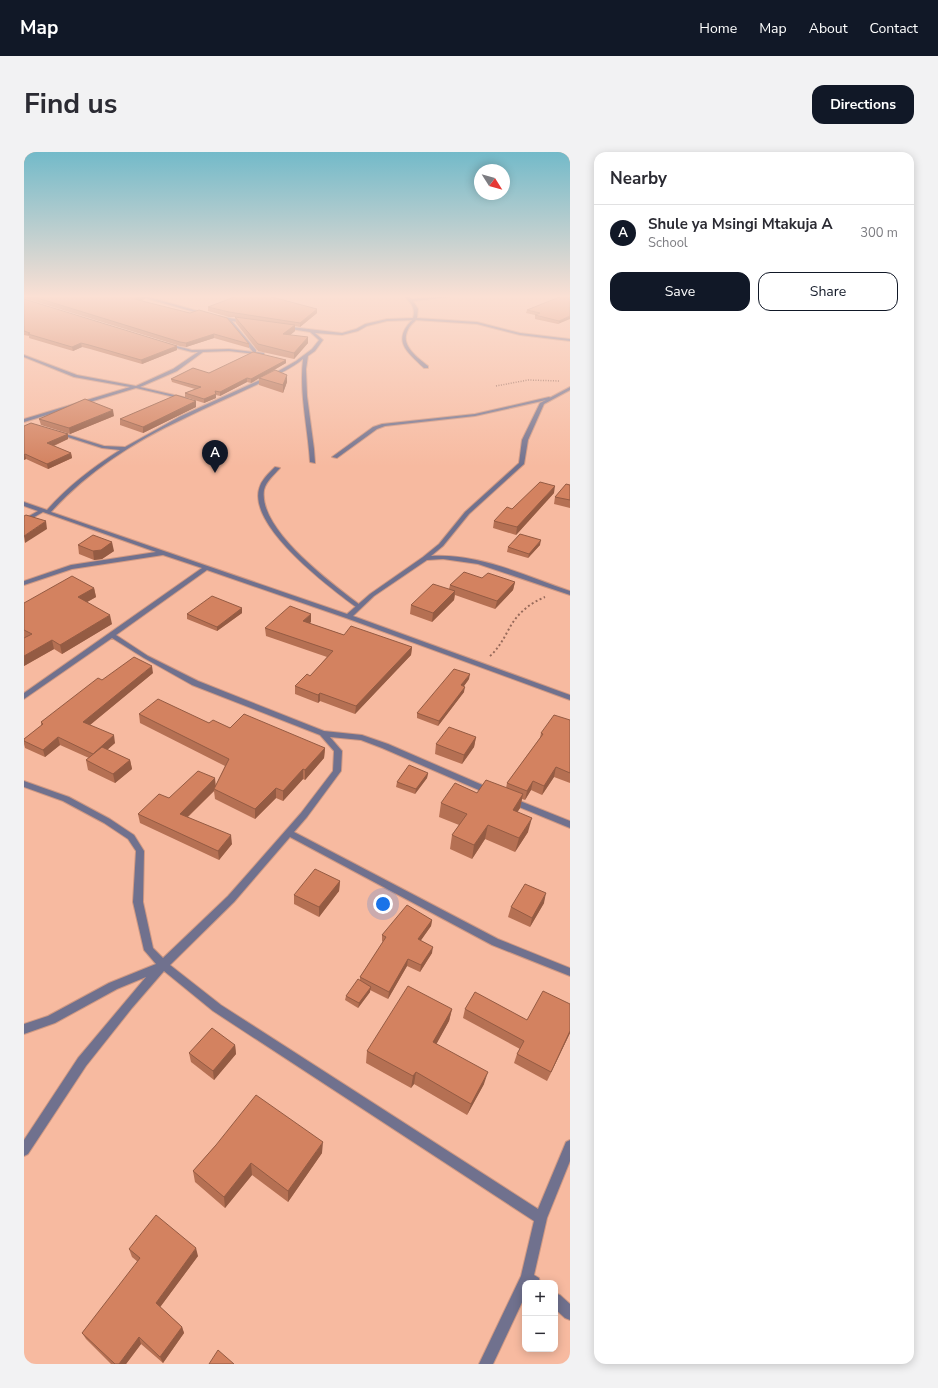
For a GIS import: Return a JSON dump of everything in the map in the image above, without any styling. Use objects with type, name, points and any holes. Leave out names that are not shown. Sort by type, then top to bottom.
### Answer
[{"type":"street","points":[[26,422],[136,387],[179,368],[200,353]]},
{"type":"street","points":[[253,353],[271,356]]},
{"type":"street","points":[[24,521],[44,512],[71,489],[126,449],[168,424],[297,363],[311,353]]},
{"type":"street","points":[[410,353],[426,367]]},
{"type":"street","points":[[24,356],[76,376],[136,387],[191,401]]},
{"type":"street","points":[[306,356],[303,376],[304,392],[313,462]]},
{"type":"street","points":[[291,361],[297,363]]},
{"type":"street","points":[[335,457],[375,428],[384,425],[475,415],[549,398],[570,388]]},
{"type":"street","points":[[348,618],[358,606],[391,580],[425,558],[452,534],[478,503],[522,462],[525,440],[540,406],[549,398]]},
{"type":"street","points":[[197,404],[204,406]]},
{"type":"street","points":[[48,430],[104,447],[126,449]]},
{"type":"street","points":[[277,468],[262,485],[260,494],[265,512],[278,534],[297,555],[327,583],[358,606]]},
{"type":"street","points":[[24,504],[478,664],[570,698]]},
{"type":"street","points":[[24,584],[72,567],[163,553]]},
{"type":"street","points":[[425,558],[439,556],[470,560],[569,593]]},
{"type":"street","points":[[24,697],[113,636],[205,569]]},
{"type":"street","points":[[113,636],[146,657],[195,683],[322,733],[362,738],[379,744],[570,825]]},
{"type":"street","points":[[24,1150],[82,1062],[163,966],[231,899],[288,833],[337,771],[338,751],[322,733]]},
{"type":"street","points":[[24,784],[66,799],[107,821],[131,837],[140,851],[138,902],[149,950],[163,966],[217,1008],[541,1218]]},
{"type":"street","points":[[288,833],[495,942],[570,972]]},
{"type":"street","points":[[24,1029],[51,1020],[113,986],[163,966]]},
{"type":"street","points":[[531,1280],[541,1218],[570,1146]]},
{"type":"street","points":[[486,1364],[522,1297]]},
{"type":"street","points":[[558,1303],[570,1313]]},
{"type":"path","points":[[496,386],[528,380],[565,382]]},
{"type":"path","points":[[478,664],[493,654],[518,616],[536,601],[549,595],[569,593]]},
{"type":"building","points":[[115,353],[160,353],[141,360]]},
{"type":"building","points":[[252,353],[286,360],[251,379],[247,378],[220,392],[215,391],[216,394],[204,399],[185,393],[201,387],[171,379],[193,368],[209,373]]},
{"type":"building","points":[[275,370],[287,375],[283,385],[259,378]]},
{"type":"building","points":[[176,395],[196,401],[143,427],[120,419]]},
{"type":"building","points":[[85,399],[113,410],[69,428],[39,419]]},
{"type":"building","points":[[31,423],[68,434],[47,443],[71,453],[47,464],[25,454],[24,455],[24,426]]},
{"type":"building","points":[[540,482],[555,486],[517,527],[494,521],[507,507],[512,509]]},
{"type":"building","points":[[566,484],[570,485],[570,500],[555,497]]},
{"type":"building","points":[[26,515],[46,521],[24,536],[24,516]]},
{"type":"building","points":[[520,534],[541,540],[529,554],[508,547]]},
{"type":"building","points":[[93,535],[112,542],[101,550],[93,551],[78,545]]},
{"type":"building","points":[[464,572],[482,578],[488,573],[515,582],[497,601],[450,585]]},
{"type":"building","points":[[72,576],[94,588],[78,597],[110,615],[60,645],[52,640],[24,656],[24,638],[32,634],[24,630],[24,603]]},
{"type":"building","points":[[433,584],[455,591],[433,613],[411,605]]},
{"type":"building","points":[[212,596],[242,608],[217,627],[187,614]]},
{"type":"building","points":[[290,606],[311,614],[303,621],[344,635],[351,626],[412,647],[356,706],[320,693],[318,695],[295,686],[307,674],[310,676],[333,651],[265,628]]},
{"type":"building","points":[[134,657],[152,666],[83,722],[114,735],[93,754],[58,737],[43,750],[24,741],[24,739],[43,724],[41,722],[98,678],[102,680]]},
{"type":"building","points":[[454,669],[470,674],[461,685],[465,687],[439,721],[417,713]]},
{"type":"building","points":[[158,699],[209,723],[213,720],[230,728],[244,714],[325,748],[283,791],[276,788],[255,809],[214,789],[229,759],[139,714]]},
{"type":"building","points":[[554,715],[570,720],[570,773],[556,767],[544,786],[533,781],[527,791],[507,783],[543,734],[541,733]]},
{"type":"building","points":[[449,727],[476,737],[464,755],[436,744]]},
{"type":"building","points":[[102,747],[130,760],[113,774],[86,760]]},
{"type":"building","points":[[409,765],[428,773],[416,789],[397,782]]},
{"type":"building","points":[[198,771],[215,778],[180,814],[231,835],[218,851],[138,814],[159,794],[169,798]]},
{"type":"building","points":[[486,780],[523,794],[513,810],[532,818],[519,838],[488,825],[474,845],[452,835],[467,814],[441,803],[455,783],[477,793]]},
{"type":"building","points":[[315,869],[340,881],[319,907],[294,895]]},
{"type":"building","points":[[525,884],[546,893],[532,918],[511,907]]},
{"type":"building","points":[[407,905],[432,920],[418,939],[433,947],[421,965],[408,959],[389,992],[360,977],[386,937],[382,935]]},
{"type":"building","points":[[358,979],[371,987],[359,1003],[346,996]]},
{"type":"building","points":[[408,986],[452,1009],[433,1042],[488,1072],[471,1104],[416,1072],[413,1076],[367,1051]]},
{"type":"building","points":[[543,991],[570,1004],[570,1031],[551,1072],[517,1054],[524,1041],[465,1009],[475,992],[527,1020]]},
{"type":"building","points":[[212,1028],[235,1045],[213,1071],[189,1053]]},
{"type":"building","points":[[256,1095],[323,1142],[288,1191],[251,1163],[224,1197],[193,1171]]},
{"type":"building","points":[[156,1215],[196,1248],[156,1303],[182,1327],[160,1357],[139,1337],[119,1364],[115,1364],[82,1333],[140,1258],[129,1249]]},
{"type":"building","points":[[218,1350],[234,1364],[209,1364]]},
{"type":"place","name":"Shule ya Msingi Mtakuja A","points":[[215,473]]}]
